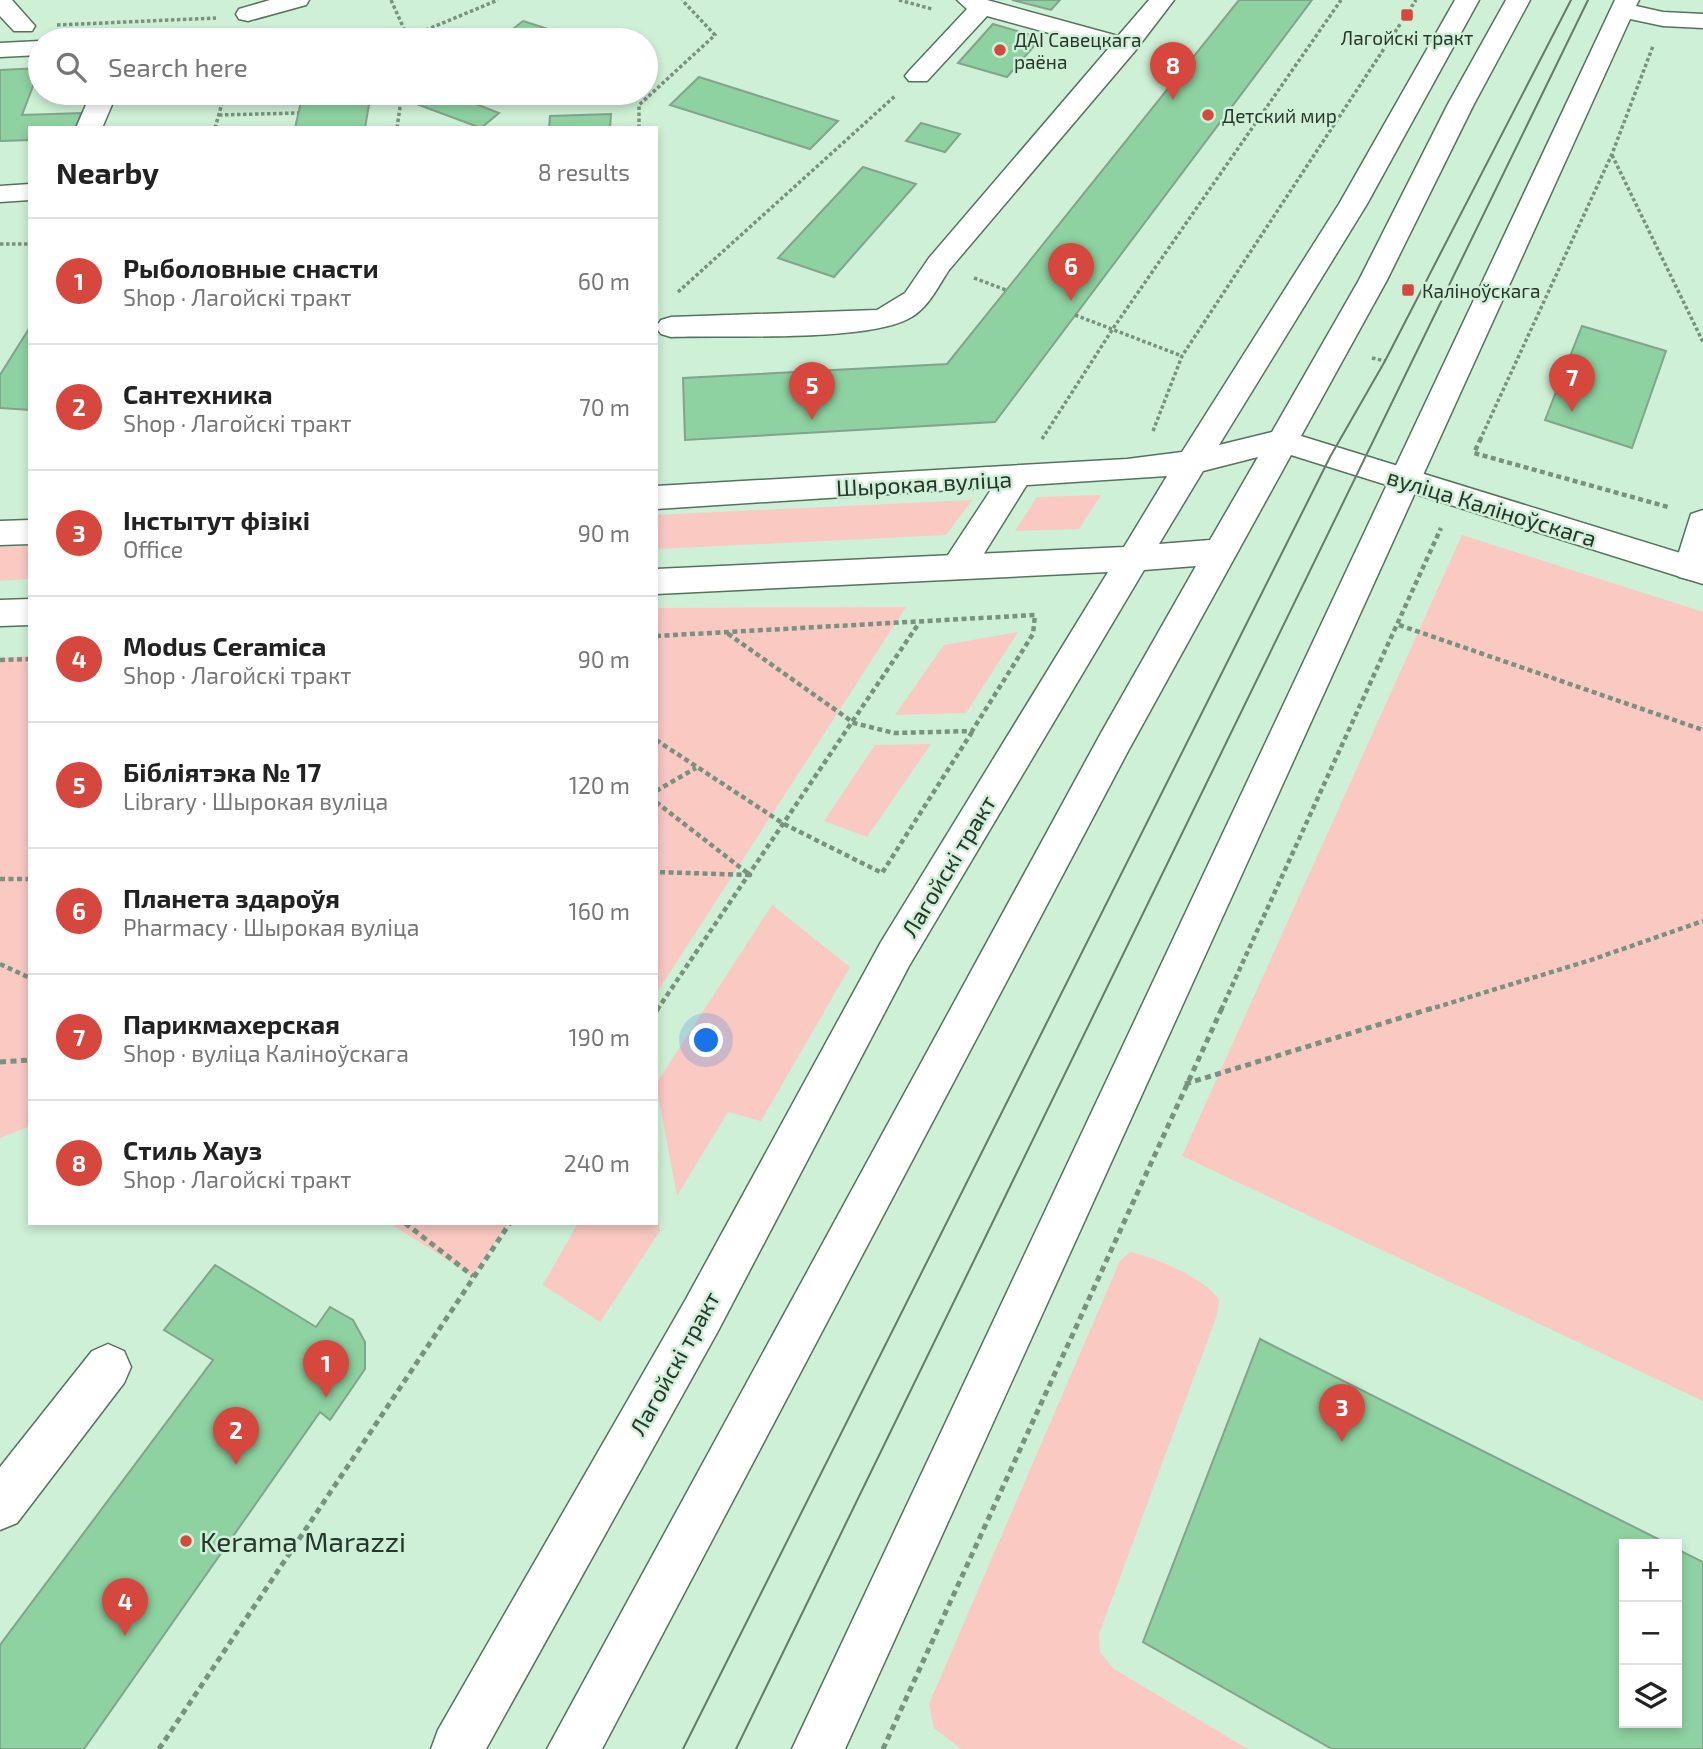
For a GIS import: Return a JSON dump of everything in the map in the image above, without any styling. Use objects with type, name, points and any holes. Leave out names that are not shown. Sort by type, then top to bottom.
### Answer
[{"type":"main road","points":[[248,14],[297,0]]},
{"type":"main road","points":[[671,327],[844,323],[881,319],[899,312],[915,300],[939,264],[1126,46],[1162,0]]},
{"type":"main road","name":"Лагойскі тракт","points":[[457,1749],[702,1315],[895,954],[1192,462],[1353,204],[1467,0]]},
{"type":"main road","points":[[573,1749],[1219,552],[1373,279],[1461,104],[1518,0]]},
{"type":"main road","points":[[0,1],[23,26]]},
{"type":"main road","points":[[918,76],[976,3],[1126,46]]},
{"type":"main road","points":[[818,1749],[1624,5],[1663,19],[1703,21]]},
{"type":"main road","points":[[0,50],[28,49]]},
{"type":"main road","points":[[90,126],[99,105]]},
{"type":"main road","points":[[0,194],[28,192]]},
{"type":"main road","name":"Шырокая вуліца","points":[[658,498],[1016,478],[1192,462],[1280,441]]},
{"type":"main road","name":"вуліца Каліноўскага","points":[[1280,441],[1697,570]]},
{"type":"main road","points":[[958,567],[1016,478]]},
{"type":"main road","points":[[1690,516],[1697,570]]},
{"type":"main road","points":[[0,533],[28,532]]},
{"type":"main road","points":[[658,582],[1070,563],[1219,552]]},
{"type":"main road","points":[[1070,563],[1087,567],[1097,575],[1103,587],[1104,610]]},
{"type":"main road","points":[[0,613],[28,612]]},
{"type":"main road","points":[[0,1506],[108,1367]]},
{"type":"path","points":[[391,0],[404,28]]},
{"type":"path","points":[[434,28],[498,0]]},
{"type":"path","points":[[658,87],[715,35],[682,0]]},
{"type":"path","points":[[1052,445],[1038,446],[1114,327],[1341,0]]},
{"type":"path","points":[[1149,440],[1182,356],[1416,0]]},
{"type":"path","points":[[23,26],[204,19],[248,14]]},
{"type":"path","points":[[1663,19],[1612,154],[1474,453],[1690,516]]},
{"type":"path","points":[[676,293],[918,76]]},
{"type":"path","points":[[216,126],[222,105]]},
{"type":"path","points":[[397,126],[400,105]]},
{"type":"path","points":[[639,105],[639,126]]},
{"type":"path","points":[[219,115],[299,113]]},
{"type":"path","points":[[1612,154],[1703,342]]},
{"type":"path","points":[[0,244],[28,244]]},
{"type":"path","points":[[1075,315],[1114,327],[1182,356]]},
{"type":"path","points":[[1371,358],[1384,361]]},
{"type":"path","points":[[884,1749],[1184,1084],[1399,625],[1443,523]]},
{"type":"path","points":[[658,636],[1035,615],[1033,634],[883,873],[784,824],[658,741]]},
{"type":"path","points":[[658,1008],[920,622]]},
{"type":"path","points":[[1399,625],[1703,730]]},
{"type":"path","points":[[727,633],[854,723],[894,733],[972,731]]},
{"type":"path","points":[[0,660],[28,659]]},
{"type":"path","points":[[658,790],[696,768]]},
{"type":"path","points":[[658,804],[750,875]]},
{"type":"path","points":[[658,872],[750,875]]},
{"type":"path","points":[[0,879],[28,879]]},
{"type":"path","points":[[1184,1084],[1591,960],[1703,922]]},
{"type":"path","points":[[0,964],[28,977]]},
{"type":"path","points":[[0,1062],[28,1059]]},
{"type":"path","points":[[408,1225],[473,1276]]},
{"type":"path","points":[[159,1749],[509,1225]]},
{"type":"shaded area","points":[[1101,495],[1079,529],[1015,531],[1037,497]]},
{"type":"shaded area","points":[[972,500],[946,535],[658,549],[658,515]]},
{"type":"shaded area","points":[[1462,535],[1703,612],[1703,1401],[1182,1156]]},
{"type":"shaded area","points":[[28,546],[28,579],[0,581],[0,547]]},
{"type":"shaded area","points":[[906,607],[658,991],[658,608]]},
{"type":"shaded area","points":[[1018,632],[966,713],[895,715],[944,645]]},
{"type":"shaded area","points":[[28,656],[28,1127],[0,1138],[0,658]]},
{"type":"shaded area","points":[[931,744],[867,837],[824,821],[875,745]]},
{"type":"shaded area","points":[[772,905],[850,967],[761,1121],[728,1112],[677,1196],[658,1095],[658,1081]]},
{"type":"shaded area","points":[[658,1220],[660,1231],[600,1322],[543,1285],[577,1225],[658,1225]]},
{"type":"shaded area","points":[[392,1225],[507,1225],[473,1276]]},
{"type":"shaded area","points":[[1130,1252],[1153,1259],[1192,1277],[1219,1300],[1217,1315],[1099,1634],[1100,1652],[1114,1669],[1248,1749],[961,1749],[934,1728],[929,1704],[1120,1261]]},
{"type":"building","points":[[1012,0],[1060,0],[1051,10]]},
{"type":"building","points":[[1239,0],[1312,0],[995,422],[685,440],[683,378],[947,364]]},
{"type":"building","points":[[523,21],[545,28],[514,28]]},
{"type":"building","points":[[993,24],[1041,38],[1007,77],[958,63]]},
{"type":"building","points":[[28,69],[28,99],[22,115],[81,113],[77,126],[28,126],[28,140],[0,141],[0,70]]},
{"type":"building","points":[[699,77],[838,121],[810,149],[670,105]]},
{"type":"building","points":[[300,105],[369,105],[365,126],[295,126]]},
{"type":"building","points":[[419,105],[479,105],[499,113],[483,126],[476,126]]},
{"type":"building","points":[[611,114],[610,126],[549,126],[550,116]]},
{"type":"building","points":[[921,123],[960,134],[945,152],[906,141]]},
{"type":"building","points":[[863,167],[916,184],[834,277],[778,258]]},
{"type":"building","points":[[1582,326],[1666,351],[1632,448],[1545,420]]},
{"type":"building","points":[[28,330],[28,410],[0,408],[0,375]]},
{"type":"building","points":[[215,1265],[316,1327],[330,1307],[353,1320],[365,1342],[365,1369],[330,1420],[320,1412],[84,1749],[0,1749],[0,1645],[213,1360],[164,1330]]},
{"type":"building","points":[[1260,1339],[1658,1539],[1619,1539],[1619,1728],[1682,1728],[1682,1552],[1703,1562],[1703,1749],[1332,1749],[1143,1642]]},
{"type":"tram line","points":[[683,1749],[1330,457],[1385,361],[1571,0]]},
{"type":"tram line","points":[[736,1749],[1588,0]]},
{"type":"place","name":"Лагойскі тракт","points":[[1407,15]]},
{"type":"place","name":"ДАІ Савецкага раёна","points":[[1000,50]]},
{"type":"place","name":"Стиль Хауз","points":[[1173,100]]},
{"type":"place","name":"Детский мир","points":[[1208,115]]},
{"type":"place","name":"Каліноўскага","points":[[1408,290]]},
{"type":"place","name":"Планета здароўя","points":[[1071,301]]},
{"type":"place","name":"Парикмахерская","points":[[1572,412]]},
{"type":"place","name":"Бібліятэка № 17","points":[[812,420]]},
{"type":"place","name":"Рыболовные снасти","points":[[326,1398]]},
{"type":"place","name":"Інстытут фізікі","points":[[1342,1442]]},
{"type":"place","name":"Сантехника","points":[[236,1465]]},
{"type":"place","name":"Kerama Marazzi","points":[[186,1541]]},
{"type":"place","name":"Modus Ceramica","points":[[125,1636]]}]
